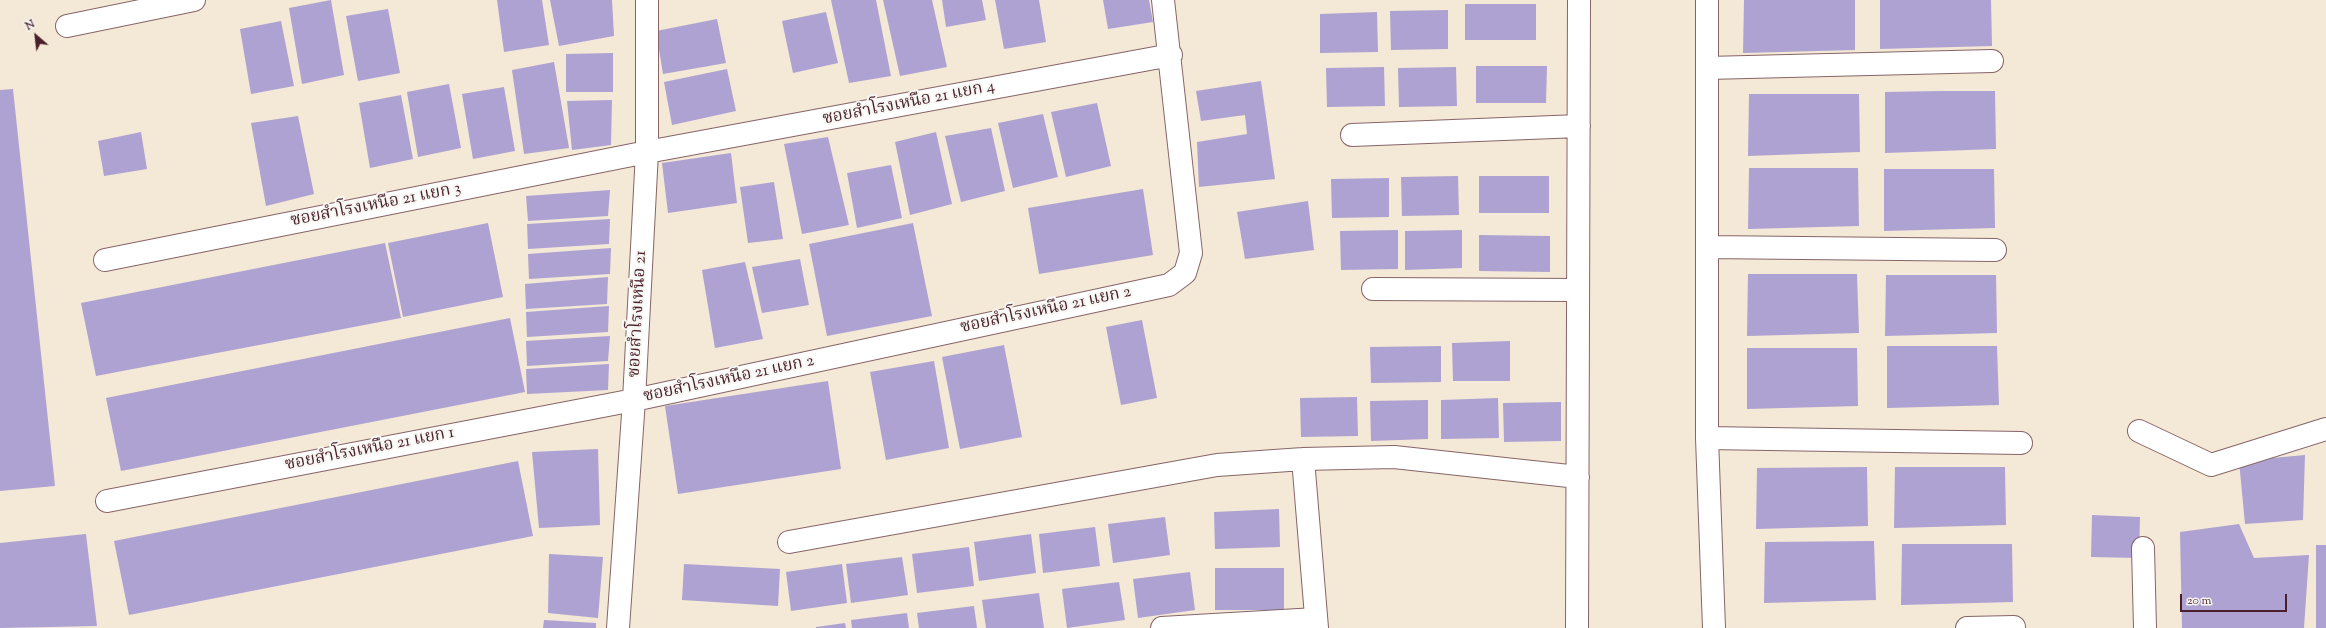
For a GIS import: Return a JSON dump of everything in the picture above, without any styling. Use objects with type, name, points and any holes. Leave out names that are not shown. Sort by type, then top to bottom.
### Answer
[{"type":"street","points":[[68,26],[194,0]]},
{"type":"street","name":"ซอยสำโรงเหนือ 21","points":[[618,628],[634,400],[647,152],[647,0]]},
{"type":"street","name":"ซอยสำโรงเหนือ 21 แยก 2","points":[[634,400],[1169,284],[1185,273],[1191,253],[1171,55],[1163,0]]},
{"type":"street","points":[[1577,628],[1579,0]]},
{"type":"street","points":[[1707,0],[1707,438],[1714,628]]},
{"type":"street","name":"ซอยสำโรงเหนือ 21 แยก 4","points":[[647,152],[1171,55]]},
{"type":"street","points":[[1706,68],[1992,61]]},
{"type":"street","points":[[1352,135],[1579,126]]},
{"type":"street","name":"ซอยสำโรงเหนือ 21 แยก 3","points":[[105,260],[647,152]]},
{"type":"street","points":[[1707,247],[1995,250]]},
{"type":"street","points":[[1373,289],[1578,290]]},
{"type":"street","name":"ซอยสำโรงเหนือ 21 แยก 1","points":[[107,501],[634,400]]},
{"type":"street","points":[[2139,431],[2211,465],[2326,429]]},
{"type":"street","points":[[1707,438],[2021,443]]},
{"type":"street","points":[[788,542],[1217,465],[1303,459],[1394,457],[1578,476]]},
{"type":"street","points":[[1162,628],[1316,624],[1303,459]]},
{"type":"street","points":[[2143,548],[2145,628]]},
{"type":"street","points":[[1967,628],[2014,626]]},
{"type":"building","points":[[331,0],[344,75],[302,84],[289,8]]},
{"type":"building","points":[[497,0],[542,0],[549,45],[504,52]]},
{"type":"building","points":[[550,0],[612,0],[614,36],[559,46]]},
{"type":"building","points":[[831,0],[876,0],[891,76],[849,83]]},
{"type":"building","points":[[883,0],[932,0],[947,67],[900,76]]},
{"type":"building","points":[[942,0],[982,0],[986,20],[946,27]]},
{"type":"building","points":[[995,0],[1039,0],[1046,42],[1004,49]]},
{"type":"building","points":[[1103,0],[1149,0],[1153,22],[1108,29]]},
{"type":"building","points":[[1744,0],[1855,0],[1855,50],[1743,53]]},
{"type":"building","points":[[1880,0],[1991,0],[1992,46],[1880,49]]},
{"type":"building","points":[[1465,4],[1536,4],[1536,40],[1465,40]]},
{"type":"building","points":[[388,9],[400,73],[358,81],[346,16]]},
{"type":"building","points":[[1448,10],[1448,49],[1391,50],[1390,11]]},
{"type":"building","points":[[826,12],[838,63],[793,73],[782,21]]},
{"type":"building","points":[[1377,12],[1378,52],[1320,53],[1320,14]]},
{"type":"building","points":[[717,19],[726,63],[663,74],[656,31]]},
{"type":"building","points":[[281,21],[294,86],[251,94],[240,29]]},
{"type":"building","points":[[613,53],[613,92],[566,92],[566,54]]},
{"type":"building","points":[[554,62],[569,148],[524,154],[512,70]]},
{"type":"building","points":[[1476,66],[1547,66],[1546,103],[1476,103]]},
{"type":"building","points":[[1384,67],[1385,106],[1327,107],[1326,68]]},
{"type":"building","points":[[1456,67],[1457,106],[1399,107],[1398,68]]},
{"type":"building","points":[[727,69],[736,111],[672,125],[664,82]]},
{"type":"building","points":[[1261,81],[1275,179],[1199,187],[1197,142],[1247,134],[1245,115],[1201,121],[1196,91]]},
{"type":"building","points":[[449,84],[461,148],[418,157],[407,92]]},
{"type":"building","points":[[504,87],[515,151],[473,159],[462,94]]},
{"type":"building","points":[[13,89],[55,486],[0,491],[0,90]]},
{"type":"building","points":[[1995,91],[1996,149],[1885,153],[1885,92]]},
{"type":"building","points":[[1749,94],[1859,94],[1860,152],[1748,156]]},
{"type":"building","points":[[401,95],[413,159],[370,168],[359,103]]},
{"type":"building","points":[[612,100],[611,145],[572,150],[567,101]]},
{"type":"building","points":[[1097,103],[1111,166],[1066,177],[1051,112]]},
{"type":"building","points":[[1043,114],[1058,177],[1013,188],[998,123]]},
{"type":"building","points":[[298,116],[314,194],[266,206],[251,123]]},
{"type":"building","points":[[991,128],[1005,191],[961,202],[945,136]]},
{"type":"building","points":[[141,132],[147,169],[104,176],[98,141]]},
{"type":"building","points":[[936,132],[952,204],[910,215],[895,142]]},
{"type":"building","points":[[828,137],[849,225],[802,234],[784,144]]},
{"type":"building","points":[[731,153],[737,203],[668,213],[662,163]]},
{"type":"building","points":[[891,165],[902,218],[857,228],[847,173]]},
{"type":"building","points":[[1749,168],[1858,168],[1859,226],[1748,229]]},
{"type":"building","points":[[1884,169],[1994,169],[1995,228],[1884,231]]},
{"type":"building","points":[[1458,176],[1459,215],[1402,216],[1401,177]]},
{"type":"building","points":[[1479,176],[1549,176],[1549,213],[1479,213]]},
{"type":"building","points":[[1389,178],[1389,217],[1332,218],[1331,179]]},
{"type":"building","points":[[774,182],[783,239],[748,243],[740,187]]},
{"type":"building","points":[[1143,189],[1153,255],[1039,274],[1028,208]]},
{"type":"building","points":[[610,190],[608,216],[528,221],[526,196]]},
{"type":"building","points":[[1308,201],[1314,250],[1245,259],[1237,212]]},
{"type":"building","points":[[610,219],[609,244],[528,249],[527,224]]},
{"type":"building","points":[[488,223],[503,297],[403,317],[388,243]]},
{"type":"building","points":[[913,223],[932,316],[827,336],[809,244]]},
{"type":"building","points":[[1398,230],[1398,269],[1341,270],[1340,231]]},
{"type":"building","points":[[1462,230],[1462,268],[1405,270],[1405,231]]},
{"type":"building","points":[[1479,235],[1550,236],[1550,272],[1479,271]]},
{"type":"building","points":[[385,243],[401,318],[96,376],[81,303]]},
{"type":"building","points":[[611,248],[610,274],[529,279],[528,254]]},
{"type":"building","points":[[800,259],[809,305],[762,313],[752,267]]},
{"type":"building","points":[[745,262],[763,339],[715,348],[702,270]]},
{"type":"building","points":[[1748,274],[1857,274],[1859,333],[1747,336]]},
{"type":"building","points":[[1886,275],[1996,275],[1997,333],[1885,336]]},
{"type":"building","points":[[608,277],[607,304],[526,309],[525,284]]},
{"type":"building","points":[[609,306],[608,332],[527,337],[526,312]]},
{"type":"building","points":[[510,318],[525,392],[121,471],[106,398]]},
{"type":"building","points":[[1142,320],[1157,398],[1121,405],[1106,327]]},
{"type":"building","points":[[610,336],[608,361],[527,366],[526,341]]},
{"type":"building","points":[[1510,341],[1510,381],[1453,381],[1452,343]]},
{"type":"building","points":[[1004,345],[1022,437],[960,449],[942,357]]},
{"type":"building","points":[[1441,346],[1441,382],[1371,383],[1370,347]]},
{"type":"building","points":[[1887,346],[1997,346],[1999,405],[1887,408]]},
{"type":"building","points":[[1747,348],[1857,348],[1858,406],[1747,409]]},
{"type":"building","points":[[934,361],[949,448],[886,460],[870,372]]},
{"type":"building","points":[[609,364],[608,390],[527,394],[526,369]]},
{"type":"building","points":[[828,381],[841,469],[678,494],[665,406]]},
{"type":"building","points":[[1357,397],[1358,436],[1301,437],[1300,398]]},
{"type":"building","points":[[1498,398],[1499,438],[1441,439],[1441,400]]},
{"type":"building","points":[[1428,400],[1428,439],[1371,441],[1370,401]]},
{"type":"building","points":[[1561,402],[1561,441],[1504,442],[1503,403]]},
{"type":"building","points":[[598,449],[600,525],[539,528],[532,452]]},
{"type":"building","points":[[2305,455],[2303,520],[2245,524],[2239,461]]},
{"type":"building","points":[[518,461],[533,536],[129,615],[114,541]]},
{"type":"building","points":[[1867,467],[1868,526],[1756,529],[1757,468]]},
{"type":"building","points":[[1895,467],[2005,467],[2006,525],[1894,528]]},
{"type":"building","points":[[1279,509],[1280,547],[1215,549],[1214,512]]},
{"type":"building","points":[[2092,515],[2140,517],[2139,558],[2091,557]]},
{"type":"building","points":[[1165,517],[1170,555],[1113,563],[1108,524]]},
{"type":"building","points":[[2239,524],[2254,558],[2309,555],[2304,628],[2182,628],[2180,532]]},
{"type":"building","points":[[1095,527],[1100,566],[1043,573],[1039,534]]},
{"type":"building","points":[[86,534],[97,626],[0,628],[0,543]]},
{"type":"building","points":[[1031,534],[1036,573],[979,581],[974,542]]},
{"type":"building","points":[[1874,541],[1876,600],[1764,603],[1765,542]]},
{"type":"building","points":[[1902,544],[2012,544],[2013,602],[1901,605]]},
{"type":"building","points":[[2316,545],[2326,545],[2326,628],[2316,628]]},
{"type":"building","points":[[969,547],[974,586],[917,593],[912,554]]},
{"type":"building","points":[[549,554],[603,557],[598,618],[548,613]]},
{"type":"building","points":[[902,557],[908,595],[851,603],[846,564]]},
{"type":"building","points":[[684,564],[780,569],[778,606],[682,600]]},
{"type":"building","points":[[842,564],[847,603],[791,611],[786,572]]},
{"type":"building","points":[[1215,568],[1284,568],[1284,610],[1215,610]]},
{"type":"building","points":[[1190,572],[1195,610],[1138,618],[1133,579]]},
{"type":"building","points":[[1119,582],[1125,620],[1067,628],[1062,589]]},
{"type":"building","points":[[1039,593],[1044,628],[986,628],[982,600]]},
{"type":"building","points":[[974,606],[977,628],[919,628],[917,613]]},
{"type":"building","points":[[907,613],[909,628],[852,628],[851,620]]},
{"type":"building","points":[[544,620],[596,623],[596,628],[543,628]]},
{"type":"building","points":[[845,623],[846,628],[816,628],[816,627]]}]
